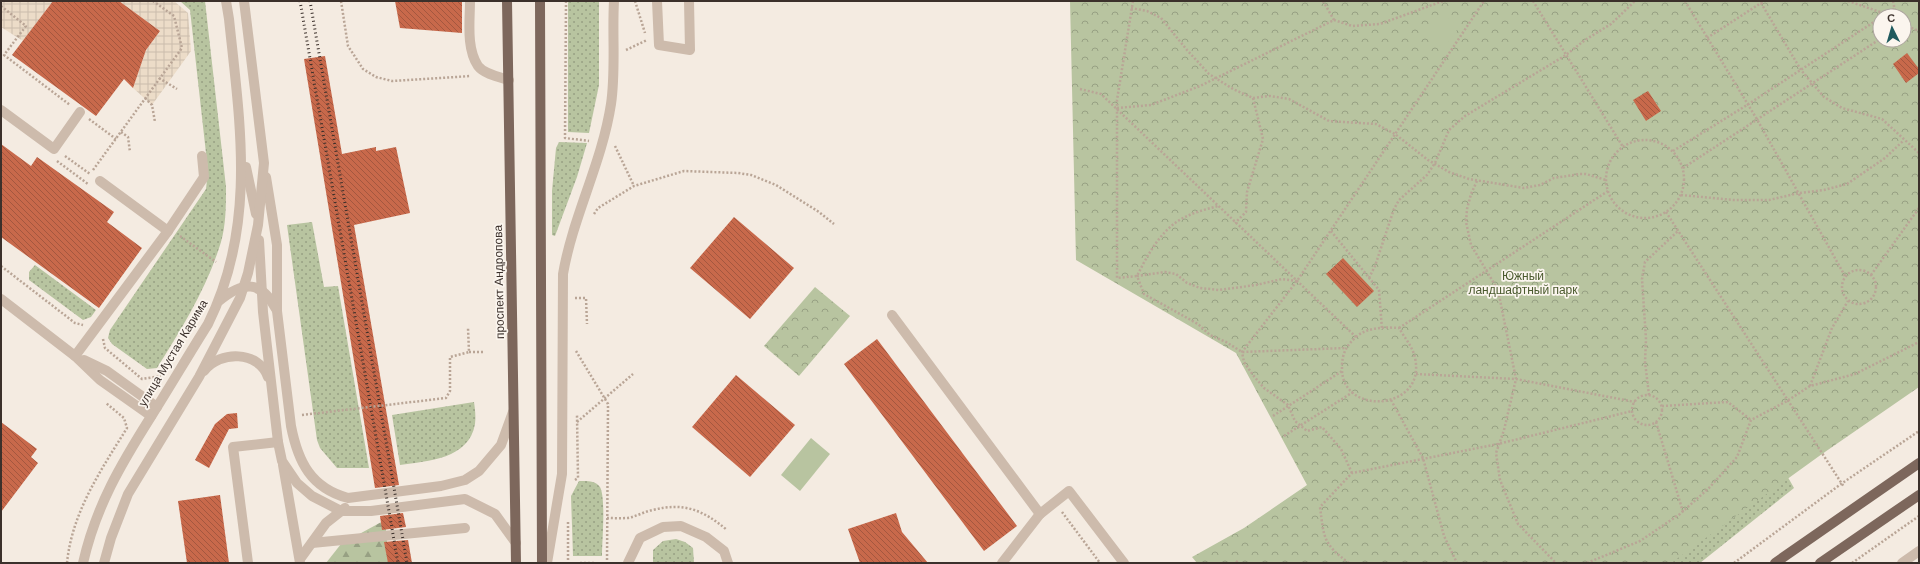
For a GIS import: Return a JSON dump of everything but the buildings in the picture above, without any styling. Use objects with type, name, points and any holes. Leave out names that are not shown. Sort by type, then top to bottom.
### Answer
[{"type":"main road","name":"проспект Андропова","points":[[508,1],[516,563]]},
{"type":"main road","points":[[540,1],[542,563]]},
{"type":"main road","points":[[1775,563],[1919,463]]},
{"type":"main road","points":[[1820,563],[1919,495]]},
{"type":"street","name":"улица Мустая Карима","points":[[83,563],[91,532],[106,493],[126,456],[208,324],[219,301],[237,238],[241,206],[242,148],[230,26],[226,1]]},
{"type":"street","points":[[244,1],[264,163],[277,245],[277,311],[291,426],[294,444],[301,460],[320,487],[348,498],[441,486],[465,480],[479,471],[501,446],[514,410]]},
{"type":"street","points":[[470,1],[470,41],[478,66],[491,75],[509,80]]},
{"type":"street","points":[[547,563],[562,474],[564,274],[568,246],[588,191],[602,143],[611,104],[614,1]]},
{"type":"street","points":[[657,1],[658,45],[690,50],[689,1]]},
{"type":"street","points":[[1,110],[52,153],[80,112]]},
{"type":"street","points":[[242,148],[258,225],[261,289],[278,442],[300,561]]},
{"type":"street","points":[[75,356],[168,231],[204,177],[202,156]]},
{"type":"street","points":[[104,563],[111,538],[128,494],[199,377],[240,298],[244,287],[258,225],[264,163]]},
{"type":"street","points":[[97,185],[168,231]]},
{"type":"street","points":[[219,301],[236,289],[249,286],[261,289],[270,297],[277,311]]},
{"type":"street","points":[[1,299],[75,356],[100,380],[151,416]]},
{"type":"street","points":[[892,315],[1040,514]]},
{"type":"street","points":[[75,356],[107,371],[157,407]]},
{"type":"street","points":[[199,377],[207,368],[217,361],[228,357],[243,357],[254,359],[260,364],[265,370],[271,385]]},
{"type":"street","points":[[248,563],[233,447],[278,442]]},
{"type":"street","points":[[282,461],[297,483],[312,496],[341,511],[371,511],[465,499],[494,514],[516,543]]},
{"type":"street","points":[[1002,563],[1040,514],[1069,491],[1124,563]]},
{"type":"street","points":[[300,561],[326,523],[354,501],[370,495]]},
{"type":"street","points":[[628,563],[640,538],[663,527],[681,526],[706,537],[724,550],[728,563]]},
{"type":"street","points":[[312,543],[465,528]]},
{"type":"street","points":[[1902,563],[1919,551]]},
{"type":"path","points":[[90,174],[182,48],[174,16],[153,1]]},
{"type":"path","points":[[341,1],[348,46],[363,69],[376,76],[392,81],[478,75]]},
{"type":"path","points":[[566,1],[565,138],[615,145],[634,186]]},
{"type":"path","points":[[626,57],[626,50],[647,40],[635,1]]},
{"type":"path","points":[[1133,1],[1117,108],[1117,278],[1165,272],[1176,274],[1187,283],[1200,288],[1219,290],[1256,285],[1282,279],[1297,281]]},
{"type":"path","points":[[1323,1],[1334,20],[1352,26],[1380,24],[1442,1]]},
{"type":"path","points":[[1352,474],[1341,449],[1322,427],[1307,431],[1295,421],[1288,405],[1264,388],[1244,362],[1242,352],[1297,281],[1484,1]]},
{"type":"path","points":[[1533,1],[1623,147]]},
{"type":"path","points":[[1369,278],[1375,266],[1390,218],[1399,200],[1427,175],[1435,163],[1449,130],[1465,116],[1566,55],[1585,40],[1611,24],[1635,1]]},
{"type":"path","points":[[1685,1],[1747,105],[1757,119],[1845,276]]},
{"type":"path","points":[[1707,38],[1764,1]]},
{"type":"path","points":[[1848,1],[1872,9]]},
{"type":"path","points":[[1761,3],[1801,70],[1824,97],[1842,108],[1882,119],[1903,141],[1919,153]]},
{"type":"path","points":[[1,6],[26,26],[4,55],[116,139]]},
{"type":"path","points":[[1131,8],[1147,11],[1161,18],[1209,74],[1217,77],[1233,89],[1253,98],[1270,96],[1289,99],[1329,121],[1376,124],[1395,134],[1449,172],[1477,181],[1524,188],[1540,185],[1554,178],[1580,174],[1586,174],[1606,180]]},
{"type":"path","points":[[1117,108],[1151,105],[1217,77],[1334,20]]},
{"type":"path","points":[[1673,151],[1747,105],[1872,23]]},
{"type":"path","points":[[1683,168],[1872,44]]},
{"type":"path","points":[[159,78],[177,89]]},
{"type":"path","points":[[1080,89],[1101,94],[1117,108],[1235,223],[1356,337]]},
{"type":"path","points":[[145,98],[152,105],[155,122]]},
{"type":"path","points":[[1235,223],[1246,212],[1247,192],[1263,139],[1253,98]]},
{"type":"path","points":[[121,132],[128,137],[130,152]]},
{"type":"path","points":[[1649,140],[1662,144],[1673,151],[1683,168],[1684,182],[1681,195],[1675,204],[1666,212],[1652,217],[1638,217],[1625,212],[1614,203],[1608,190],[1606,180],[1608,167],[1613,156],[1623,147],[1635,141],[1649,140]]},
{"type":"path","points":[[1681,195],[1734,200],[1769,200],[1799,193],[1824,190],[1847,184],[1885,158],[1903,141]]},
{"type":"path","points":[[52,153],[90,174],[97,185]]},
{"type":"path","points":[[52,153],[97,185]]},
{"type":"path","points":[[590,220],[598,208],[634,186],[684,170],[751,175],[776,185],[819,212],[834,224]]},
{"type":"path","points":[[1477,181],[1471,194],[1466,222],[1471,245],[1498,290],[1516,379],[1496,453],[1500,480],[1518,524],[1556,563]]},
{"type":"path","points":[[1399,328],[1415,358],[1416,374],[1412,383],[1398,398],[1391,400],[1381,402],[1357,397],[1346,383],[1342,371],[1342,357],[1346,348],[1360,333],[1375,328],[1399,328],[1608,190]]},
{"type":"path","points":[[1218,206],[1185,217],[1166,230],[1146,258],[1137,276],[1144,294],[1198,324],[1210,335],[1226,342],[1242,352],[1346,348]]},
{"type":"path","points":[[1871,276],[1919,208]]},
{"type":"path","points":[[1666,212],[1844,487]]},
{"type":"path","points":[[168,231],[177,234],[218,264]]},
{"type":"path","points":[[1331,231],[1379,290],[1382,329]]},
{"type":"path","points":[[1649,395],[1645,362],[1646,339],[1642,279],[1645,262],[1678,231]]},
{"type":"path","points":[[1,266],[75,322],[88,324]]},
{"type":"path","points":[[1858,271],[1864,271],[1871,276],[1876,285],[1870,301],[1858,304],[1848,301],[1842,292],[1841,286],[1845,276],[1858,271]]},
{"type":"path","points":[[574,298],[586,298],[587,324]]},
{"type":"path","points":[[1810,386],[1832,328],[1848,301]]},
{"type":"path","points":[[190,326],[198,313]]},
{"type":"path","points":[[468,328],[469,352]]},
{"type":"path","points":[[104,334],[105,348],[142,379],[160,376],[164,370]]},
{"type":"path","points":[[1586,563],[1640,541],[1683,512],[1709,488],[1737,457],[1751,420],[1787,401],[1810,386],[1855,374],[1919,342]]},
{"type":"path","points":[[575,349],[608,404],[607,563]]},
{"type":"path","points":[[302,415],[446,398],[450,391],[450,357],[469,352],[485,352]]},
{"type":"path","points":[[1273,416],[1342,371]]},
{"type":"path","points":[[577,422],[633,374]]},
{"type":"path","points":[[1416,374],[1516,379],[1635,402]]},
{"type":"path","points":[[1284,436],[1353,392]]},
{"type":"path","points":[[1649,395],[1658,400],[1662,406],[1662,413],[1656,422],[1647,425],[1638,422],[1632,411],[1635,402],[1640,397],[1649,395]]},
{"type":"path","points":[[1391,400],[1423,458],[1444,536],[1457,563]]},
{"type":"path","points":[[1662,406],[1728,402],[1751,420]]},
{"type":"path","points":[[67,563],[75,526],[88,493],[127,428],[124,418],[106,403]]},
{"type":"path","points":[[1348,563],[1332,550],[1324,534],[1320,507],[1352,474],[1423,458],[1498,444],[1632,411]]},
{"type":"path","points":[[1656,422],[1683,512]]},
{"type":"path","points":[[1734,563],[1841,484],[1919,431]]},
{"type":"path","points":[[573,482],[578,478]]},
{"type":"path","points":[[1055,502],[1100,563]]},
{"type":"path","points":[[1852,563],[1919,516]]},
{"type":"path","points":[[568,518],[568,563]]},
{"type":"path","points":[[580,563],[594,563]]},
{"type":"green space","points":[[180,1],[205,1],[226,187],[225,222],[221,242],[201,292],[176,338],[157,368],[147,369],[112,344],[108,338],[110,330],[206,189],[208,171],[190,10]]},
{"type":"green space","points":[[568,1],[599,1],[599,85],[589,133],[568,132]]},
{"type":"green space","name":"Южный ландшафтный парк","points":[[1070,1],[1919,1],[1919,387],[1822,454],[1671,563],[1197,563],[1192,557],[1244,528],[1307,485],[1236,353],[1076,260]]},
{"type":"green space","points":[[1443,14],[1459,27],[1444,49],[1425,34]]},
{"type":"green space","points":[[559,142],[587,143],[577,177],[555,236],[552,235],[552,191],[556,148]]},
{"type":"green space","points":[[312,222],[324,287],[338,286],[369,468],[337,468],[320,448],[317,440],[287,225]]},
{"type":"green space","points":[[35,265],[96,310],[91,317],[83,320],[29,280],[29,272]]},
{"type":"green space","points":[[815,287],[850,316],[799,376],[764,346]]},
{"type":"green space","points":[[474,402],[475,424],[471,436],[465,445],[446,456],[423,462],[400,465],[392,415]]},
{"type":"green space","points":[[1764,435],[1794,488],[1700,563],[1597,563]]},
{"type":"green space","points":[[811,438],[830,454],[800,491],[781,475]]},
{"type":"green space","points":[[579,481],[590,481],[596,483],[600,487],[602,493],[602,556],[573,556],[571,496]]},
{"type":"green space","points":[[385,520],[389,563],[326,563],[341,544]]},
{"type":"green space","points":[[676,539],[685,542],[693,548],[694,563],[653,563],[653,550],[663,541]]},
{"type":"shaded area","points":[[1,1],[53,1],[23,41],[1,27]]},
{"type":"shaded area","points":[[119,1],[174,1],[188,13],[191,51],[152,105],[133,88],[146,50],[160,31]]},
{"type":"railway","points":[[300,1],[398,563]]},
{"type":"railway","points":[[310,1],[407,563]]}]
